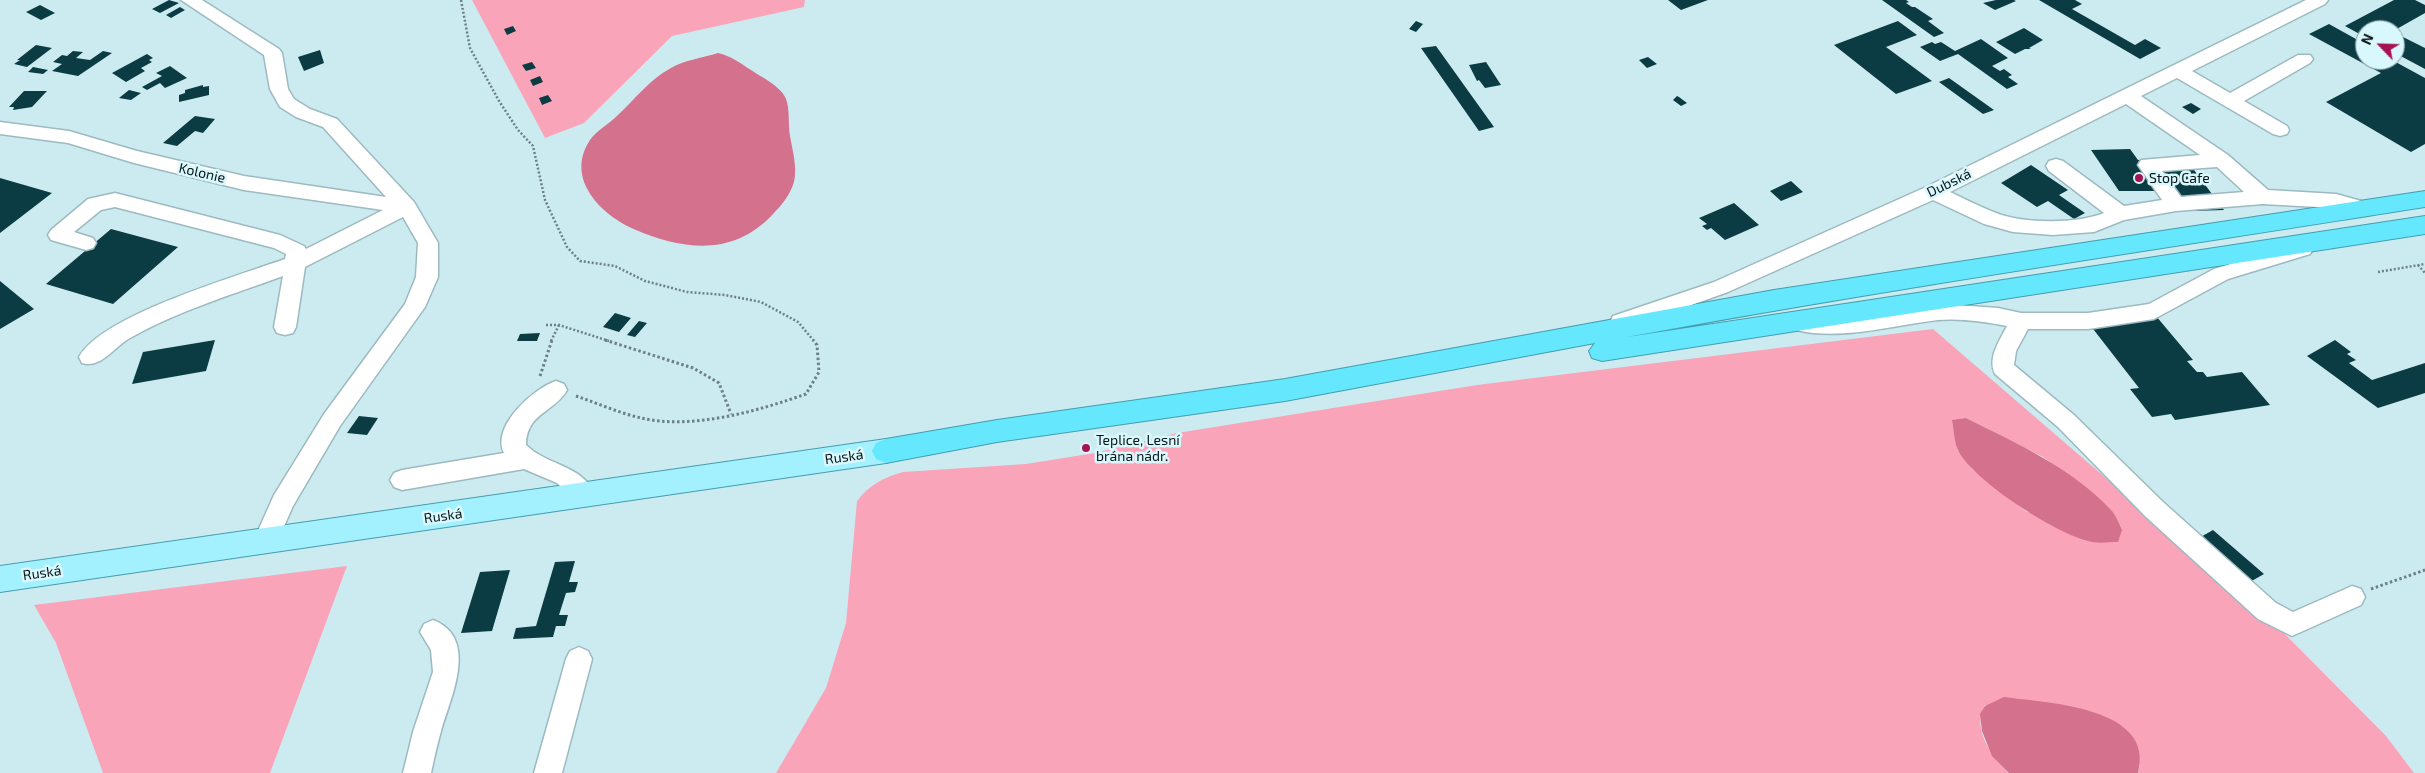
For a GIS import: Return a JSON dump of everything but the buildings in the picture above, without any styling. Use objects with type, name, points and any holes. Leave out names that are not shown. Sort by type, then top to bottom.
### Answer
[{"type":"highway","points":[[886,451],[997,431],[1285,390],[1567,338],[1936,274],[2425,200]]},
{"type":"highway","points":[[886,451],[987,444],[1436,378],[1785,321],[2425,225]]},
{"type":"main road","name":"Ruská","points":[[0,579],[886,451]]},
{"type":"street","points":[[190,0],[273,53],[279,89],[286,103],[302,113],[330,123],[407,207],[428,243],[427,277],[414,307],[332,420],[283,502],[265,542]]},
{"type":"street","name":"Dubská","points":[[1567,338],[1647,314],[1721,287],[1811,247],[1933,192],[2319,0]]},
{"type":"street","points":[[2230,101],[2304,58]]},
{"type":"street","points":[[2177,70],[2280,130]]},
{"type":"street","points":[[2126,95],[2221,160],[2263,197]]},
{"type":"street","name":"Kolonie","points":[[0,128],[69,137],[134,157],[244,183],[407,207]]},
{"type":"street","points":[[2176,204],[2148,165],[2221,160]]},
{"type":"street","points":[[2056,166],[2120,214]]},
{"type":"street","points":[[1933,192],[1991,219],[2014,225],[2053,228],[2094,225],[2120,214],[2176,204],[2263,197],[2336,201],[2365,209]]},
{"type":"street","points":[[86,243],[58,235],[95,204],[114,200],[280,242],[297,251],[293,264],[285,327]]},
{"type":"street","points":[[90,357],[113,337],[151,316],[293,264],[407,207]]},
{"type":"street","points":[[1785,321],[1833,326],[1941,312],[1998,316],[2021,321],[2088,321],[2154,311],[2221,274],[2339,238]]},
{"type":"street","points":[[2021,321],[2005,351],[2003,368],[2066,421],[2154,509],[2267,611],[2292,625],[2352,597]]},
{"type":"street","points":[[556,390],[535,404],[522,419],[513,443],[514,449],[525,459],[565,476],[585,496]]},
{"type":"street","points":[[402,480],[525,459]]},
{"type":"street","points":[[417,773],[427,732],[446,672],[444,646],[433,632]]},
{"type":"street","points":[[548,773],[579,659]]},
{"type":"path","points":[[461,0],[470,48],[518,130],[533,146],[545,200],[567,247],[580,261],[615,266],[646,281],[687,292],[725,295],[761,302],[798,322],[817,345],[819,372],[806,394],[731,414],[706,420],[667,422],[641,418],[556,390],[540,376],[547,350],[559,326]]},
{"type":"path","points":[[2378,272],[2425,264]]},
{"type":"path","points":[[2418,265],[2425,272]]},
{"type":"path","points":[[546,325],[559,326],[693,368],[719,383],[731,414]]},
{"type":"path","points":[[2352,597],[2390,581],[2425,570]]},
{"type":"shaded area","points":[[472,0],[805,0],[804,7],[672,36],[584,123],[545,138]]},
{"type":"shaded area","points":[[718,53],[735,60],[770,82],[780,90],[786,99],[795,169],[795,179],[788,195],[778,209],[759,227],[743,237],[709,246],[673,242],[623,224],[600,206],[590,194],[584,182],[581,169],[583,154],[590,140],[649,83],[663,73],[676,65]]},
{"type":"shaded area","points":[[1933,329],[2273,622],[2386,736],[2414,773],[2138,773],[2140,765],[1985,705],[1981,714],[1980,724],[1985,742],[1996,759],[2009,773],[776,773],[826,688],[846,623],[857,501],[877,483],[903,472],[1026,464],[1095,453],[1177,433],[1477,385]],"holes":[[[1966,418],[2043,457],[2088,490],[2027,512],[1973,470],[1957,449]]]},
{"type":"shaded area","points":[[1966,418],[2043,458],[2079,481],[2114,514],[2122,530],[2118,542],[2095,542],[2074,536],[2036,517],[1997,490],[1966,462],[1958,450],[1952,420]]},
{"type":"shaded area","points":[[347,566],[270,773],[103,773],[56,643],[34,605]]},
{"type":"shaded area","points":[[2004,697],[2069,706],[2093,712],[2114,721],[2130,734],[2139,751],[2138,773],[2009,773],[1992,756],[1982,731],[1980,714],[1985,706]]},
{"type":"place","name":"Stop Cafe","points":[[2139,178]]},
{"type":"place","name":"Teplice, Lesní brána nádr.","points":[[1086,448]]}]
